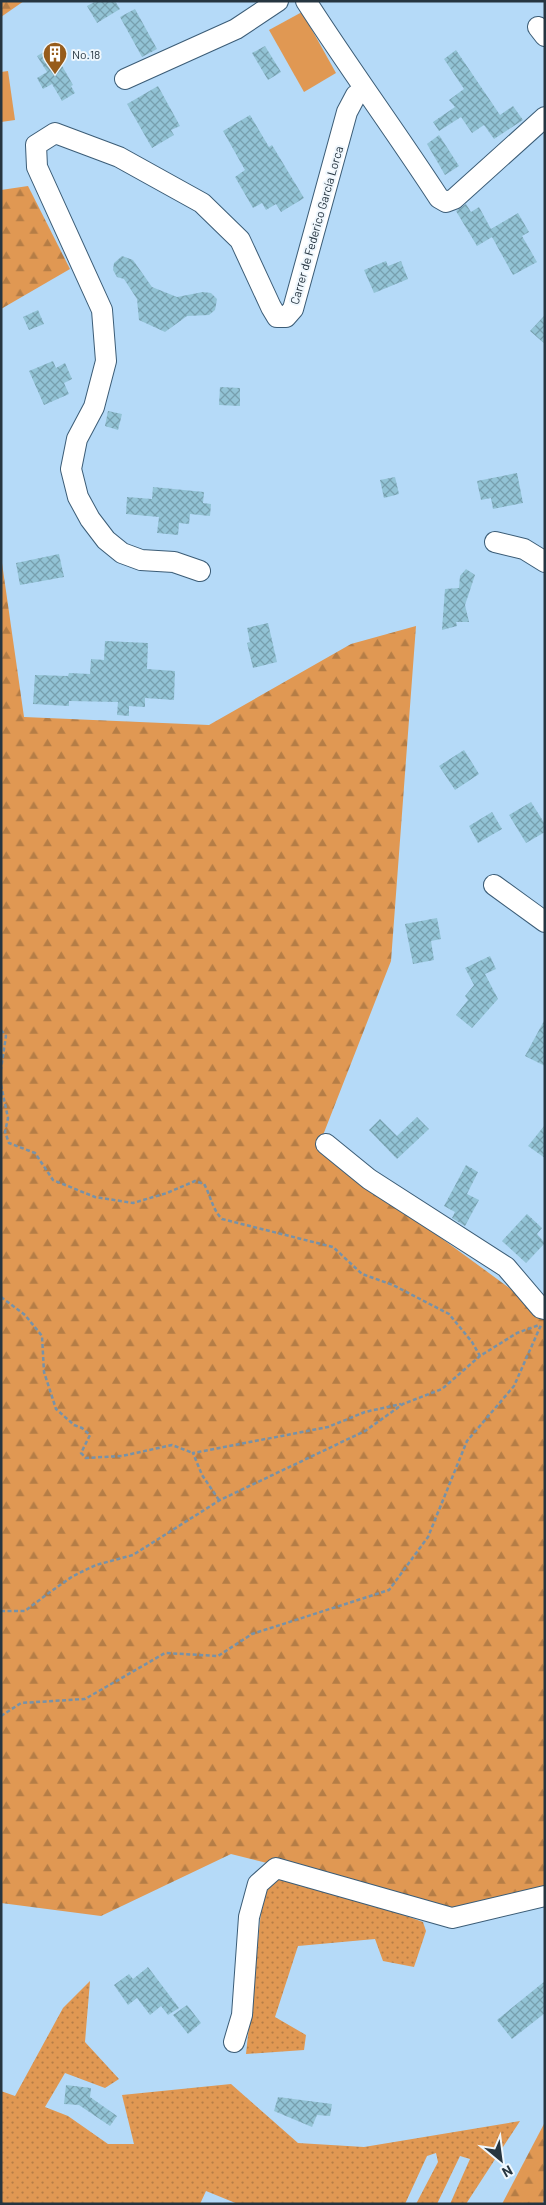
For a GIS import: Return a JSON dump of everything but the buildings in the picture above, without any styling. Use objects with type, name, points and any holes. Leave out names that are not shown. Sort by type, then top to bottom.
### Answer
[{"type":"street","points":[[125,79],[236,30],[278,1]]},
{"type":"street","points":[[306,1],[439,198],[446,202],[454,198],[545,117]]},
{"type":"street","name":"Carrer de Federico García Lorca","points":[[200,571],[174,562],[141,560],[122,553],[101,533],[90,519],[78,497],[71,469],[76,439],[94,407],[106,361],[102,310],[37,167],[36,145],[55,133],[119,157],[202,203],[240,240],[277,316],[286,316],[293,308],[347,112],[356,96],[365,90]]},
{"type":"street","points":[[495,542],[524,549],[545,562]]},
{"type":"street","points":[[494,885],[545,922]]},
{"type":"street","points":[[326,1144],[369,1179],[506,1267],[541,1308],[544,1319]]},
{"type":"street","points":[[234,2042],[242,2015],[249,1917],[258,1884],[276,1868],[452,1918],[545,1896]]},
{"type":"path","points":[[1,1030],[6,1036],[1,1069]]},
{"type":"path","points":[[1,1085],[8,1118],[5,1132],[9,1144],[34,1153],[53,1180],[95,1197],[133,1203],[167,1193],[195,1181],[204,1184],[211,1196],[214,1211],[222,1219],[333,1247],[362,1274],[393,1285],[449,1314],[472,1342],[480,1356]]},
{"type":"path","points":[[1,1297],[25,1315],[42,1336],[44,1372],[56,1409],[74,1425],[82,1428],[90,1435],[81,1453],[86,1458],[122,1456],[172,1445],[193,1453],[328,1427],[365,1412],[402,1404],[442,1388],[480,1356],[517,1332],[544,1319]]},
{"type":"path","points":[[1,1716],[22,1703],[84,1699],[165,1652],[218,1656],[252,1634],[389,1590],[428,1537],[467,1441],[514,1386],[544,1319]]},
{"type":"path","points":[[1,1611],[25,1611],[73,1576],[96,1564],[133,1555],[220,1500],[365,1431],[402,1404]]},
{"type":"path","points":[[193,1453],[202,1475],[220,1500]]},
{"type":"green space","points":[[1,1],[24,1],[1,17]]},
{"type":"green space","points":[[302,12],[336,73],[304,92],[269,30]]},
{"type":"green space","points":[[8,71],[15,120],[1,122],[1,72]]},
{"type":"green space","points":[[28,186],[70,269],[1,309],[1,190]]},
{"type":"green space","points":[[1,556],[24,717],[209,725],[351,644],[416,626],[391,961],[318,1148],[545,1314],[545,1889],[457,1911],[231,1854],[101,1916],[1,1903]]},
{"type":"green space","points":[[277,1878],[318,1884],[423,1922],[426,1931],[414,1967],[383,1961],[375,1939],[298,1946],[275,2017],[306,2035],[304,2050],[246,2054],[263,1893]]},
{"type":"green space","points":[[90,1981],[85,2042],[119,2079],[105,2088],[65,2073],[45,2107],[68,2116],[108,2144],[134,2144],[122,2095],[231,2084],[298,2143],[364,2147],[520,2121],[466,2204],[450,2204],[470,2159],[460,2156],[437,2204],[416,2204],[438,2162],[436,2153],[427,2156],[405,2204],[238,2204],[206,2191],[200,2204],[1,2204],[1,2091],[15,2096],[63,2008]]},
{"type":"green space","points":[[545,2122],[545,2199],[542,2204],[502,2204]]},
{"type":"place","name":"No.18","points":[[55,75]]}]
